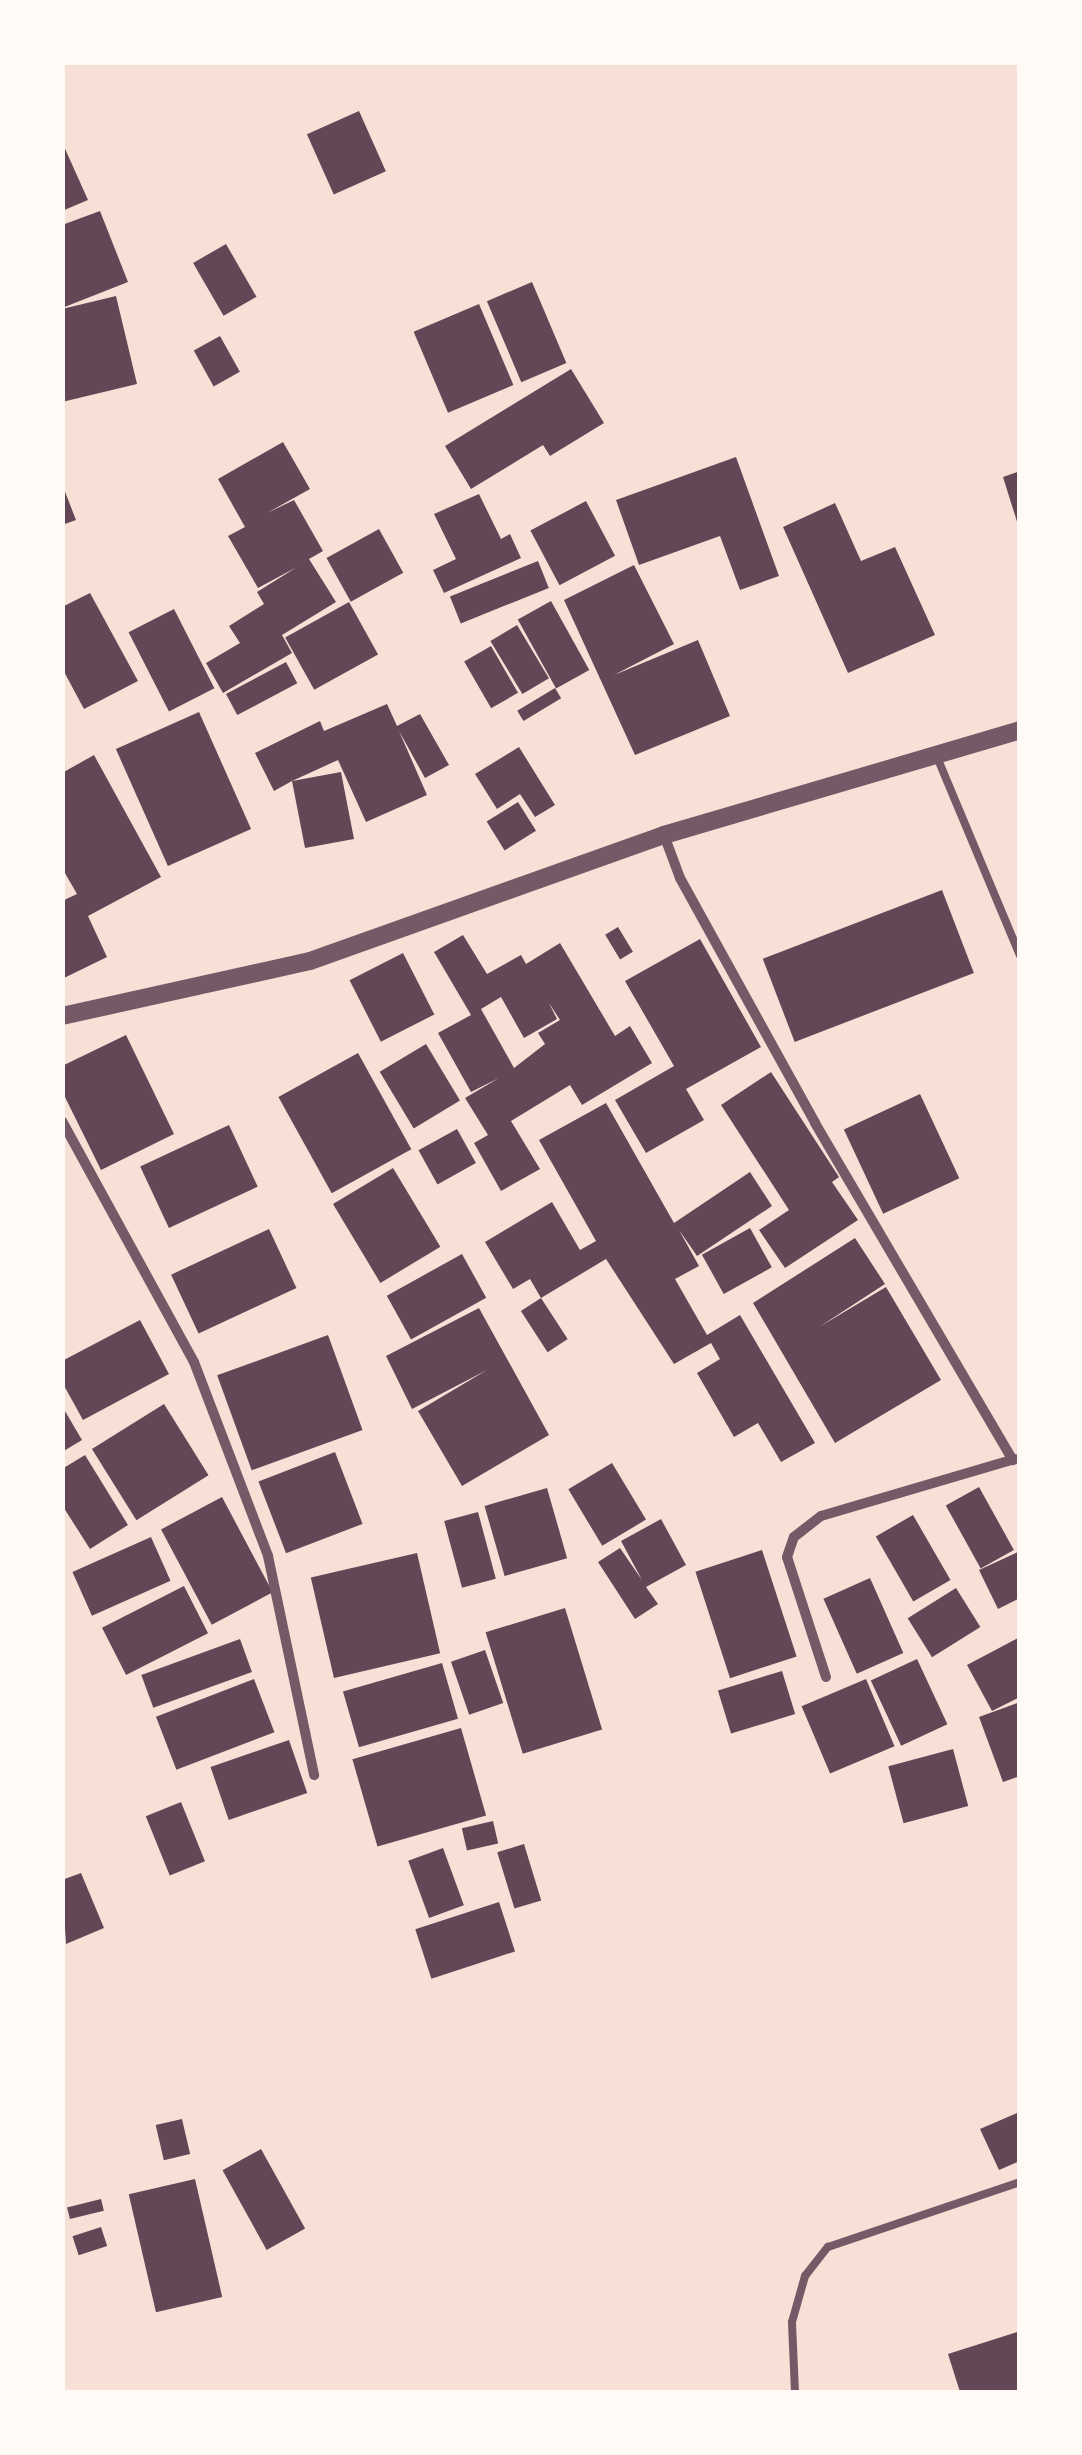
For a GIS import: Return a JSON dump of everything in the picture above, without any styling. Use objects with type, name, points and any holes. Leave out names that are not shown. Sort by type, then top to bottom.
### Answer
[{"type":"street","points":[[62,1016],[310,961],[664,835],[1020,730]]},
{"type":"street","points":[[664,835],[680,878],[815,1123],[1016,1459],[821,1516],[794,1537],[787,1556],[826,1677]]},
{"type":"street","points":[[62,1121],[194,1362],[268,1556],[314,1775]]},
{"type":"lane","points":[[935,753],[1020,955]]},
{"type":"lane","points":[[795,2392],[792,2322],[805,2276],[828,2247],[1020,2182]]},
{"type":"building","points":[[359,111],[386,171],[334,194],[307,134]]},
{"type":"building","points":[[62,142],[88,200],[62,211]]},
{"type":"building","points":[[100,211],[128,282],[62,308],[62,225]]},
{"type":"building","points":[[226,244],[256,297],[224,316],[193,263]]},
{"type":"building","points":[[532,282],[566,363],[521,382],[487,301]]},
{"type":"building","points":[[116,296],[137,384],[62,402],[62,309]]},
{"type":"building","points":[[479,304],[513,385],[448,413],[414,332]]},
{"type":"building","points":[[220,336],[240,372],[214,386],[194,351]]},
{"type":"building","points":[[571,369],[604,423],[550,456],[543,445],[471,489],[445,446]]},
{"type":"building","points":[[283,442],[310,489],[267,513],[294,500],[323,551],[309,559],[336,602],[282,635],[292,653],[223,693],[206,663],[240,643],[229,626],[264,604],[257,592],[297,567],[258,588],[228,536],[245,527],[218,479]]},
{"type":"building","points":[[736,457],[779,576],[740,590],[720,536],[639,565],[616,500]]},
{"type":"building","points":[[1020,471],[1020,527],[1019,528],[1003,477]]},
{"type":"building","points":[[62,484],[76,520],[62,525]]},
{"type":"building","points":[[479,494],[501,539],[510,534],[521,558],[444,593],[433,570],[456,559],[434,514]]},
{"type":"building","points":[[586,501],[615,556],[559,585],[530,531]]},
{"type":"building","points":[[835,503],[861,561],[895,547],[935,635],[848,673],[783,527]]},
{"type":"building","points":[[379,529],[403,573],[351,602],[327,558]]},
{"type":"building","points":[[538,561],[549,588],[461,623],[450,597]]},
{"type":"building","points":[[634,565],[674,644],[614,675],[698,640],[730,716],[635,755],[564,600]]},
{"type":"building","points":[[90,593],[138,681],[84,709],[62,668],[62,607]]},
{"type":"building","points":[[551,601],[589,670],[556,689],[518,619]]},
{"type":"building","points":[[349,602],[378,654],[314,690],[285,637]]},
{"type":"building","points":[[174,609],[214,688],[169,711],[129,632]]},
{"type":"building","points":[[517,625],[549,678],[522,694],[490,641]]},
{"type":"building","points":[[491,646],[518,693],[491,708],[464,662]]},
{"type":"building","points":[[286,662],[297,683],[237,715],[226,694]]},
{"type":"building","points":[[555,688],[561,698],[523,721],[517,711]]},
{"type":"building","points":[[387,704],[397,726],[420,714],[449,765],[425,778],[399,731],[427,795],[366,822],[338,760],[274,791],[255,753],[320,721],[324,731]]},
{"type":"building","points":[[199,712],[251,829],[168,866],[116,749]]},
{"type":"building","points":[[519,747],[555,805],[535,817],[520,794],[497,809],[475,774]]},
{"type":"building","points":[[94,755],[161,877],[88,916],[107,957],[62,979],[62,901],[77,894],[62,868],[62,773]]},
{"type":"building","points":[[341,772],[354,839],[305,848],[292,781]]},
{"type":"building","points":[[518,802],[536,831],[505,850],[487,822]]},
{"type":"building","points":[[942,890],[974,973],[795,1042],[763,959]]},
{"type":"building","points":[[618,927],[633,952],[620,960],[605,935]]},
{"type":"building","points":[[463,935],[487,974],[521,955],[526,964],[560,943],[615,1036],[630,1026],[652,1063],[582,1105],[570,1085],[511,1121],[540,1169],[501,1191],[474,1143],[488,1135],[465,1098],[499,1078],[471,1092],[438,1033],[471,1015],[434,952]],"holes":[[[501,997],[524,1038],[557,1019],[549,1003],[560,1020],[538,1033],[545,1044],[514,1068],[481,1009]]]},
{"type":"building","points":[[700,939],[761,1047],[686,1089],[704,1120],[646,1153],[615,1100],[674,1066],[625,981]]},
{"type":"building","points":[[403,953],[434,1014],[381,1042],[350,980]]},
{"type":"building","points":[[126,1035],[174,1134],[101,1170],[62,1091],[62,1066]]},
{"type":"building","points":[[426,1044],[460,1101],[414,1128],[380,1072]]},
{"type":"building","points":[[358,1053],[411,1149],[332,1193],[278,1097]]},
{"type":"building","points":[[771,1072],[839,1177],[832,1182],[858,1220],[785,1268],[759,1230],[789,1210],[721,1105]]},
{"type":"building","points":[[920,1094],[959,1178],[883,1214],[844,1129]]},
{"type":"building","points":[[606,1103],[674,1223],[750,1172],[772,1206],[697,1256],[679,1230],[699,1266],[675,1279],[707,1335],[740,1315],[815,1443],[781,1462],[758,1423],[734,1437],[697,1373],[720,1359],[711,1343],[674,1364],[606,1259],[541,1298],[530,1279],[513,1289],[485,1242],[552,1202],[580,1250],[596,1241],[539,1140]]},
{"type":"building","points":[[229,1125],[258,1187],[169,1228],[140,1166]]},
{"type":"building","points":[[457,1129],[476,1163],[437,1184],[419,1150]]},
{"type":"building","points":[[393,1168],[440,1247],[380,1283],[333,1204]]},
{"type":"building","points":[[750,1228],[772,1267],[724,1294],[702,1255]]},
{"type":"building","points":[[269,1229],[296,1288],[199,1334],[171,1275]]},
{"type":"building","points":[[855,1238],[885,1284],[819,1327],[886,1287],[941,1380],[835,1443],[753,1303]]},
{"type":"building","points":[[462,1254],[486,1298],[411,1339],[387,1296]]},
{"type":"building","points":[[541,1298],[568,1339],[548,1352],[521,1311]]},
{"type":"building","points":[[479,1308],[549,1435],[462,1486],[418,1411],[487,1370],[412,1409],[386,1356]]},
{"type":"building","points":[[140,1320],[169,1374],[83,1420],[62,1382],[62,1361]]},
{"type":"building","points":[[328,1335],[363,1430],[252,1470],[217,1375]]},
{"type":"building","points":[[164,1404],[209,1475],[136,1520],[92,1449]]},
{"type":"building","points":[[62,1406],[82,1440],[62,1452]]},
{"type":"building","points":[[335,1452],[363,1524],[286,1553],[258,1481]]},
{"type":"building","points":[[85,1455],[128,1525],[90,1549],[62,1505],[62,1469]]},
{"type":"building","points":[[612,1463],[646,1520],[602,1546],[568,1489]]},
{"type":"building","points":[[979,1487],[1014,1550],[981,1568],[946,1505]]},
{"type":"building","points":[[547,1488],[567,1558],[505,1576],[485,1506]]},
{"type":"building","points":[[222,1497],[273,1592],[212,1625],[161,1529]]},
{"type":"building","points":[[478,1512],[496,1579],[462,1588],[444,1521]]},
{"type":"building","points":[[913,1515],[951,1580],[913,1601],[876,1536]]},
{"type":"building","points":[[661,1519],[686,1565],[646,1587],[658,1604],[635,1619],[598,1562],[620,1548],[642,1580],[621,1541]]},
{"type":"building","points":[[151,1537],[171,1581],[92,1616],[72,1572]]},
{"type":"building","points":[[762,1550],[797,1657],[730,1678],[695,1572]]},
{"type":"building","points":[[1020,1551],[1020,1598],[998,1609],[979,1570]]},
{"type":"building","points":[[417,1553],[440,1653],[334,1678],[311,1578]]},
{"type":"building","points":[[870,1578],[903,1653],[857,1674],[823,1599]]},
{"type":"building","points":[[184,1586],[208,1633],[126,1675],[102,1628]]},
{"type":"building","points":[[956,1588],[980,1627],[932,1657],[908,1618]]},
{"type":"building","points":[[565,1608],[602,1729],[523,1754],[486,1632]]},
{"type":"building","points":[[1020,1637],[1020,1697],[992,1711],[967,1665]]},
{"type":"building","points":[[240,1639],[252,1672],[153,1708],[141,1675]]},
{"type":"building","points":[[485,1650],[503,1703],[469,1715],[451,1662]]},
{"type":"building","points":[[917,1659],[947,1724],[901,1746],[871,1681]]},
{"type":"building","points":[[442,1663],[458,1719],[359,1747],[343,1691]]},
{"type":"building","points":[[782,1671],[795,1714],[731,1734],[718,1691]]},
{"type":"building","points":[[254,1679],[274,1732],[176,1770],[156,1717]]},
{"type":"building","points":[[866,1679],[895,1746],[830,1774],[802,1706]]},
{"type":"building","points":[[1020,1702],[1020,1776],[1003,1782],[979,1717]]},
{"type":"building","points":[[461,1728],[486,1815],[377,1847],[352,1759]]},
{"type":"building","points":[[289,1740],[307,1793],[229,1820],[211,1767]]},
{"type":"building","points":[[953,1749],[968,1806],[904,1823],[888,1766]]},
{"type":"building","points":[[181,1802],[205,1861],[170,1876],[146,1816]]},
{"type":"building","points":[[493,1821],[498,1843],[467,1851],[462,1828]]},
{"type":"building","points":[[524,1844],[541,1900],[514,1909],[497,1852]]},
{"type":"building","points":[[443,1848],[464,1905],[429,1918],[408,1861]]},
{"type":"building","points":[[81,1873],[104,1928],[66,1944],[62,1880]]},
{"type":"building","points":[[499,1902],[515,1951],[431,1979],[415,1929]]},
{"type":"building","points":[[1017,2113],[1020,2161],[999,2170],[980,2129]]},
{"type":"building","points":[[182,2119],[190,2154],[164,2160],[156,2125]]},
{"type":"building","points":[[261,2149],[305,2229],[267,2250],[223,2170]]},
{"type":"building","points":[[195,2179],[222,2297],[156,2312],[129,2194]]},
{"type":"building","points":[[101,2199],[104,2211],[70,2219],[67,2207]]},
{"type":"building","points":[[101,2227],[107,2246],[79,2255],[72,2236]]},
{"type":"building","points":[[1020,2331],[1020,2392],[960,2392],[948,2354]]}]
